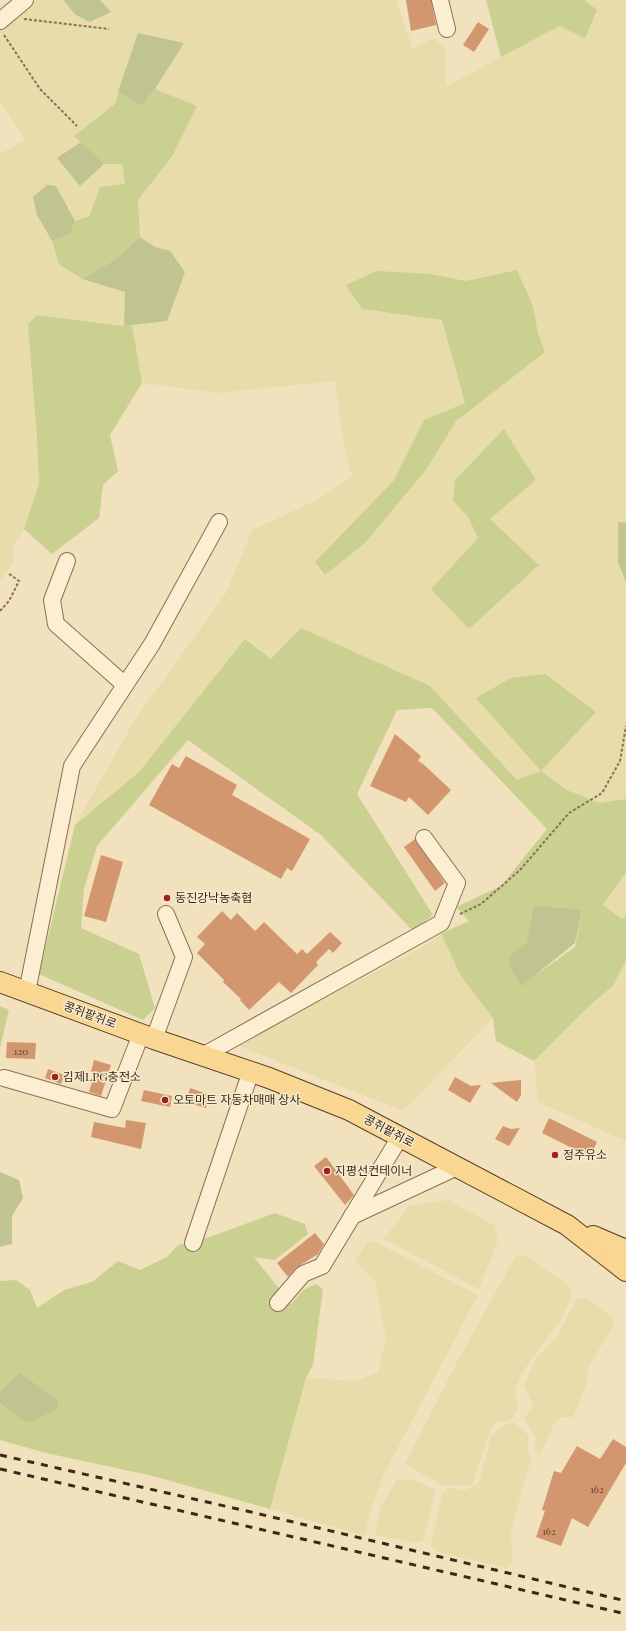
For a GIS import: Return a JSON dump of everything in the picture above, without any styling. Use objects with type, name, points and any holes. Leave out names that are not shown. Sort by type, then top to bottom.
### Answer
[{"type":"main road","name":"콩쥐팥쥐로","points":[[0,982],[148,1037],[251,1071],[349,1110],[567,1225],[626,1250]]},
{"type":"main road","name":"콩쥐팥쥐로","points":[[567,1225],[626,1271]]},
{"type":"street","points":[[5,17],[25,0]]},
{"type":"street","points":[[440,0],[447,29]]},
{"type":"street","points":[[26,992],[72,766],[152,644],[219,522]]},
{"type":"street","points":[[67,560],[52,600],[56,624],[125,686]]},
{"type":"street","points":[[204,1055],[441,923],[457,883],[424,838]]},
{"type":"street","points":[[4,1078],[112,1109],[148,1037],[184,956],[166,914]]},
{"type":"street","points":[[193,1243],[251,1071]]},
{"type":"street","points":[[278,1303],[303,1274],[322,1266],[400,1137]]},
{"type":"street","points":[[352,1216],[457,1166]]},
{"type":"path","points":[[5,17],[28,21],[109,29]]},
{"type":"path","points":[[0,28],[40,89],[77,126]]},
{"type":"path","points":[[0,611],[9,601],[18,581],[8,572]]},
{"type":"path","points":[[441,923],[481,904],[520,870],[569,813],[602,793],[620,761],[626,726]]},
{"type":"shaded area","points":[[36,0],[63,0],[64,3],[111,12],[100,0],[396,0],[413,49],[434,38],[446,49],[445,87],[559,26],[596,10],[584,0],[626,0],[626,523],[618,523],[618,562],[626,582],[626,799],[599,803],[567,790],[541,771],[517,780],[430,686],[270,659],[246,639],[139,772],[75,825],[136,718],[226,593],[252,530],[315,501],[352,476],[345,451],[335,381],[218,393],[142,383],[132,325],[167,320],[170,251],[155,247],[140,237],[138,200],[173,155],[197,106],[155,89],[184,43],[138,33],[116,103],[75,135],[81,142],[58,158],[80,186],[104,164],[122,164],[125,184],[100,187],[88,216],[75,221],[56,186],[37,215],[52,241],[60,264],[82,279],[126,292],[124,326],[37,315],[28,324],[39,484],[24,529],[13,545],[13,563],[0,580],[0,154],[25,140],[0,102],[0,29]],"holes":[[[517,270],[533,306],[538,333],[545,352],[455,421],[426,470],[365,543],[324,575],[315,562],[394,480],[424,420],[465,403],[442,319],[362,309],[431,274],[466,281]],[[468,517],[539,565],[431,589],[478,538]]]},
{"type":"shaded area","points":[[626,872],[626,916],[622,919],[603,905]]},
{"type":"shaded area","points":[[441,934],[461,976],[493,1018],[403,1111],[237,1045],[426,945]]},
{"type":"shaded area","points":[[626,960],[626,1141],[538,1102],[534,1061],[570,1022],[613,987]]},
{"type":"shaded area","points":[[448,1200],[494,1225],[498,1240],[479,1289],[384,1239],[409,1206]]},
{"type":"shaded area","points":[[368,1241],[375,1242],[478,1295],[384,1474],[369,1515],[365,1536],[270,1509],[306,1378],[354,1381],[378,1372],[386,1338],[375,1281],[355,1261]]},
{"type":"shaded area","points":[[522,1255],[530,1258],[570,1287],[572,1295],[562,1318],[521,1374],[515,1392],[518,1410],[510,1421],[497,1422],[492,1426],[472,1485],[442,1485],[405,1464],[457,1362],[515,1257]]},
{"type":"shaded area","points":[[585,1297],[613,1317],[614,1326],[589,1365],[587,1383],[573,1417],[563,1417],[555,1421],[542,1451],[538,1455],[534,1449],[536,1437],[524,1418],[533,1406],[524,1385],[535,1360],[557,1336],[576,1300]]},
{"type":"shaded area","points":[[513,1422],[528,1435],[528,1452],[531,1459],[511,1530],[512,1565],[506,1568],[437,1552],[431,1545],[442,1494],[449,1488],[466,1490],[479,1483],[491,1437],[500,1427]]},
{"type":"shaded area","points":[[411,1479],[435,1489],[424,1540],[417,1543],[375,1535],[381,1506],[397,1480]]},
{"type":"green space","points":[[63,0],[100,0],[111,12],[90,22],[76,15]]},
{"type":"green space","points":[[486,0],[584,0],[597,10],[585,38],[559,26],[501,57]]},
{"type":"green space","points":[[138,33],[184,43],[155,89],[142,106],[118,92]]},
{"type":"green space","points":[[155,89],[197,106],[173,155],[138,200],[140,237],[116,259],[82,279],[59,264],[52,241],[70,234],[75,221],[89,216],[100,187],[125,184],[122,164],[104,164],[74,136],[116,103],[118,92],[142,106]]},
{"type":"green space","points":[[81,142],[104,164],[80,186],[57,158]]},
{"type":"green space","points":[[47,185],[56,186],[75,221],[70,234],[52,241],[37,215],[33,197]]},
{"type":"green space","points":[[140,237],[155,247],[170,251],[185,272],[167,321],[124,326],[125,292],[82,279],[116,259]]},
{"type":"green space","points":[[517,270],[533,306],[538,333],[545,352],[456,421],[426,470],[365,543],[325,575],[315,562],[394,480],[424,420],[465,403],[442,320],[362,309],[346,285],[376,271],[431,274],[466,281]]},
{"type":"green space","points":[[37,315],[123,326],[132,325],[142,383],[110,435],[118,471],[103,485],[99,518],[52,554],[24,529],[39,484],[28,324]]},
{"type":"green space","points":[[504,429],[536,480],[490,519],[539,565],[469,629],[431,589],[478,538],[468,517],[453,501],[455,480]]},
{"type":"green space","points":[[618,522],[626,523],[626,582],[618,562]]},
{"type":"green space","points":[[301,628],[430,686],[517,780],[541,771],[567,790],[599,803],[626,799],[626,872],[603,905],[622,919],[626,916],[626,960],[613,986],[588,1007],[534,1061],[496,1041],[493,1018],[461,976],[441,934],[469,921],[456,907],[501,886],[547,829],[432,708],[397,710],[357,794],[433,915],[413,931],[321,835],[188,740],[97,846],[84,889],[81,928],[139,954],[155,1008],[143,1020],[39,974],[75,825],[139,772],[245,639],[271,659]],"holes":[[[582,910],[575,947],[522,985],[510,955]]]},
{"type":"green space","points":[[545,674],[596,712],[541,771],[476,698],[511,678]]},
{"type":"green space","points":[[534,906],[582,910],[575,943],[522,986],[509,965],[510,955],[527,943]]},
{"type":"green space","points":[[0,1006],[9,1010],[0,1048]]},
{"type":"green space","points":[[0,1172],[19,1180],[23,1198],[12,1216],[12,1244],[0,1247]]},
{"type":"green space","points":[[275,1213],[305,1224],[308,1234],[275,1260],[254,1257],[291,1304],[303,1290],[316,1284],[323,1289],[313,1365],[306,1378],[270,1509],[153,1476],[46,1453],[0,1440],[0,1403],[20,1419],[20,1373],[0,1391],[0,1281],[16,1280],[30,1290],[37,1308],[64,1290],[92,1282],[118,1261],[140,1270],[167,1257],[178,1245],[210,1237]]},
{"type":"green space","points":[[20,1373],[58,1401],[57,1409],[30,1423],[20,1419],[0,1403],[0,1391]]},
{"type":"building","points":[[406,0],[431,0],[436,25],[411,31]]},
{"type":"building","points":[[478,22],[489,29],[474,52],[463,45]]},
{"type":"building","points":[[395,734],[421,756],[418,761],[451,790],[428,815],[409,797],[406,802],[370,786]]},
{"type":"building","points":[[186,756],[237,785],[232,795],[310,839],[292,871],[287,868],[281,879],[149,805],[172,764],[179,768]]},
{"type":"building","points":[[415,839],[445,883],[435,891],[404,847]]},
{"type":"building","points":[[101,855],[123,862],[106,922],[84,916]]},
{"type":"building","points":[[222,911],[231,920],[237,913],[255,931],[264,922],[297,954],[302,949],[307,954],[330,932],[342,943],[333,953],[329,949],[316,962],[318,965],[291,993],[279,982],[249,1010],[240,1000],[241,999],[223,982],[224,980],[197,953],[205,944],[197,937]]},
{"type":"building","points":[[7,1042],[36,1043],[35,1059],[6,1058]]},
{"type":"building","points":[[94,1060],[111,1065],[101,1096],[89,1092],[95,1073],[91,1072]]},
{"type":"building","points":[[48,1069],[64,1075],[61,1084],[45,1078]]},
{"type":"building","points":[[455,1077],[471,1086],[481,1085],[470,1103],[448,1090]]},
{"type":"building","points":[[521,1080],[521,1095],[517,1102],[491,1083]]},
{"type":"building","points":[[190,1088],[210,1095],[206,1108],[186,1102]]},
{"type":"building","points":[[144,1090],[172,1096],[170,1107],[141,1101]]},
{"type":"building","points":[[549,1118],[597,1142],[590,1157],[542,1133]]},
{"type":"building","points":[[126,1120],[146,1123],[141,1149],[91,1137],[94,1122],[125,1128]]},
{"type":"building","points":[[503,1126],[511,1129],[520,1128],[509,1146],[495,1139]]},
{"type":"building","points":[[326,1157],[354,1195],[345,1205],[314,1166]]},
{"type":"building","points":[[315,1233],[324,1244],[318,1254],[296,1268],[288,1277],[277,1263]]},
{"type":"building","points":[[613,1439],[626,1447],[626,1463],[588,1527],[572,1518],[561,1546],[536,1537],[545,1511],[542,1510],[554,1471],[561,1473],[577,1446],[600,1459]]},
{"type":"railway","points":[[0,1455],[251,1512],[626,1601]]},
{"type":"railway","points":[[0,1469],[626,1614]]},
{"type":"place","name":"동진강낙농축협","points":[[167,898]]},
{"type":"place","name":"김제LPG충전소","points":[[55,1077]]},
{"type":"place","name":"오토마트 자동차매매 상사","points":[[165,1100]]},
{"type":"place","name":"정주유소","points":[[555,1155]]},
{"type":"place","name":"지평선컨테이너","points":[[327,1171]]}]
